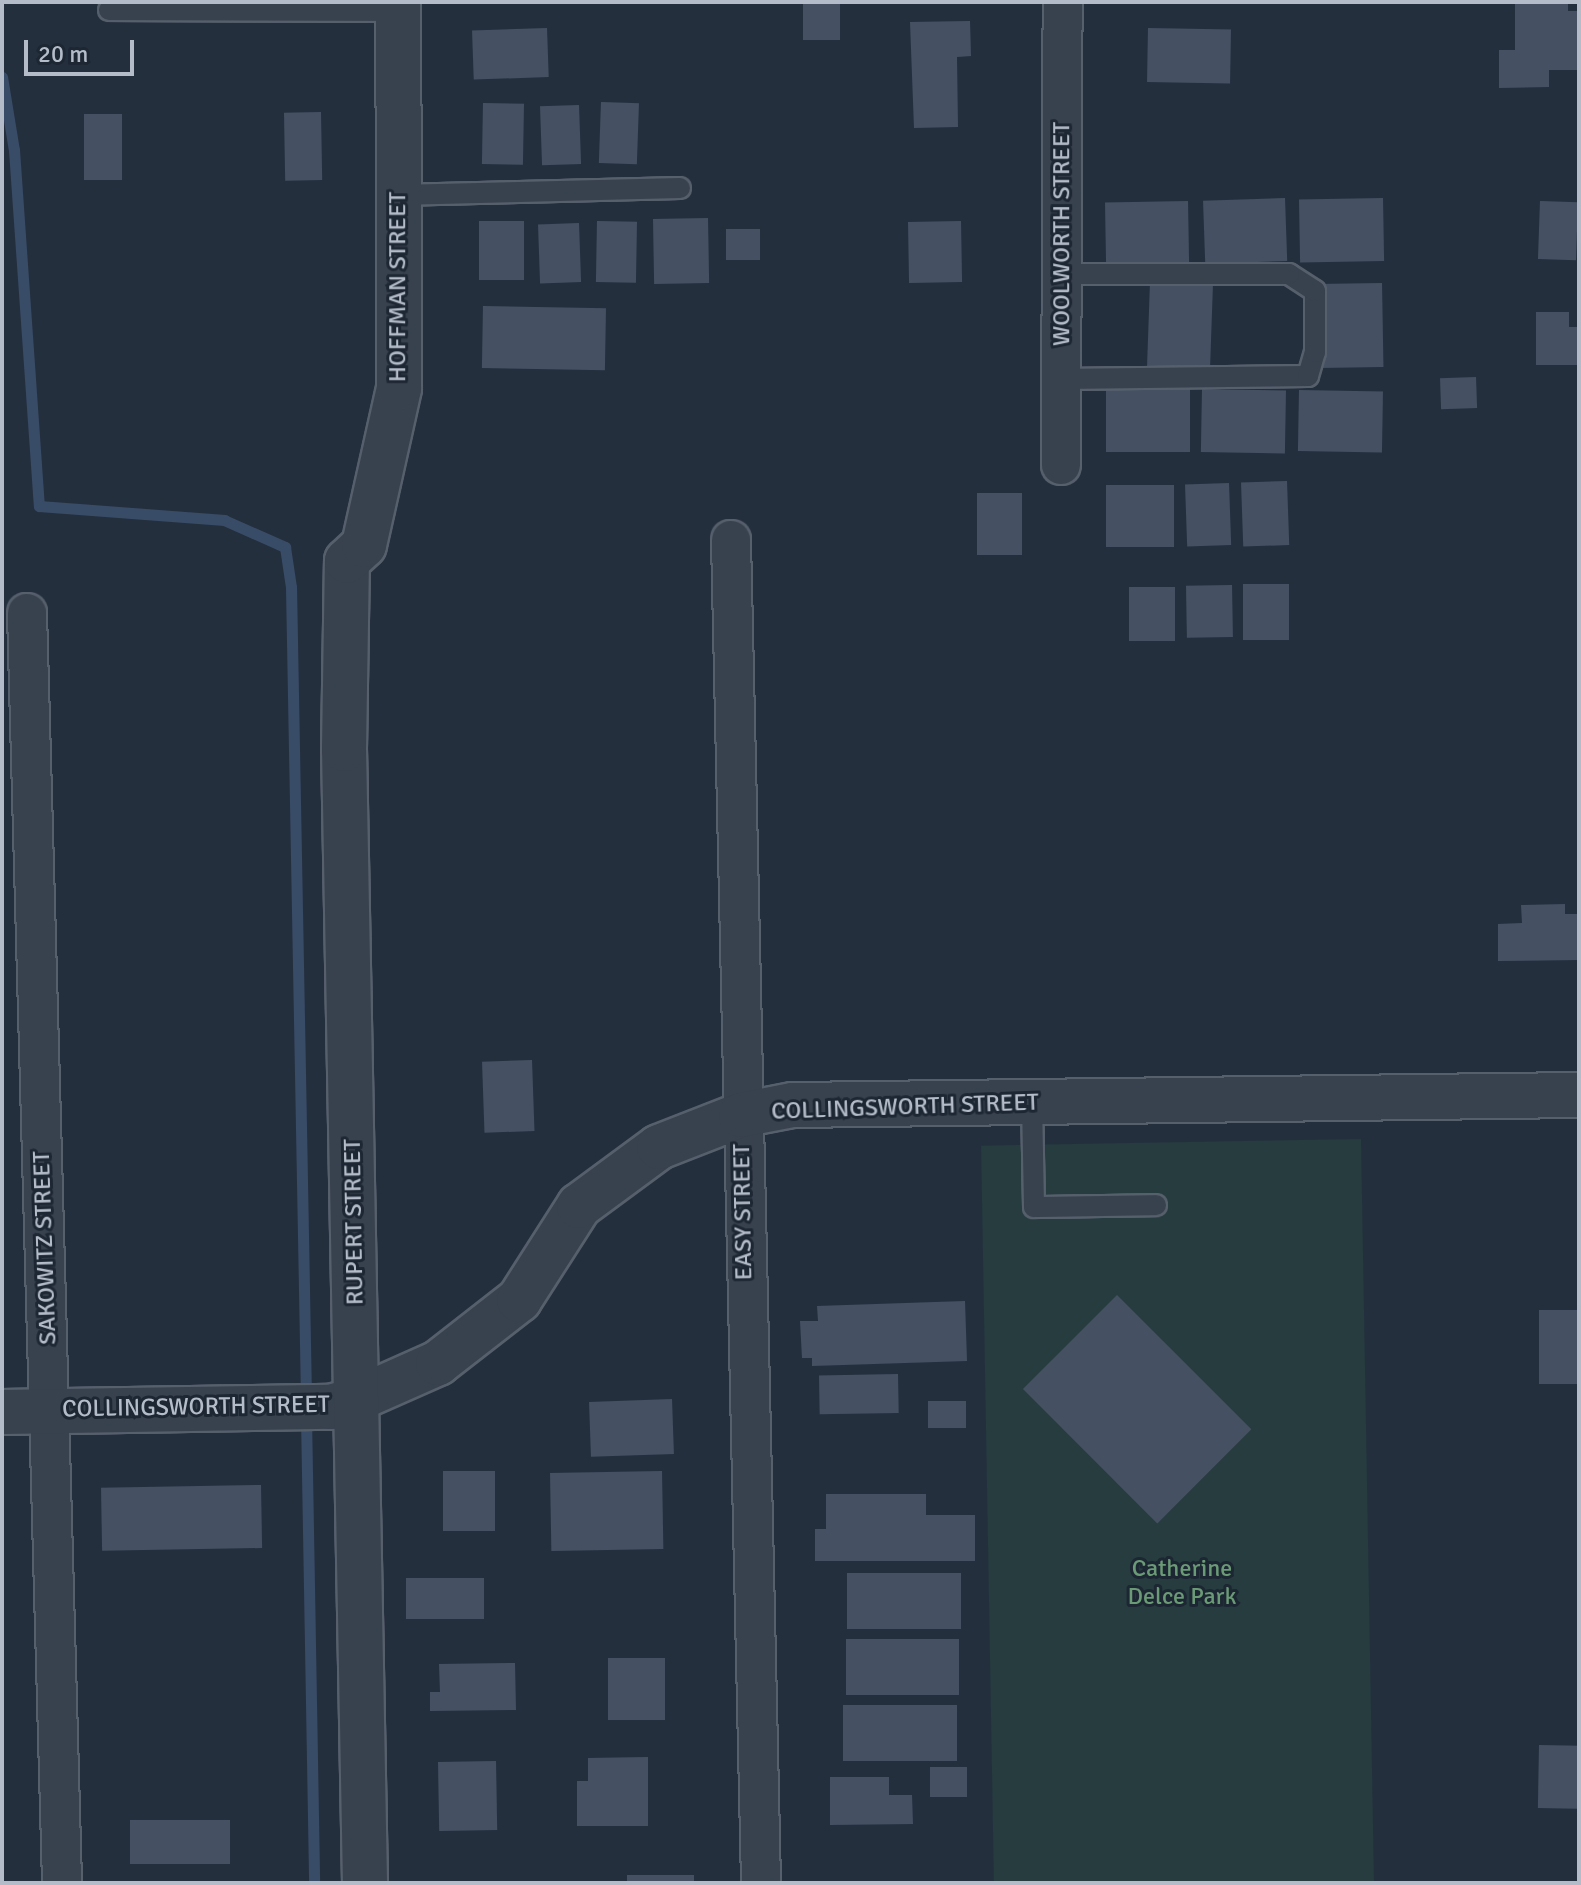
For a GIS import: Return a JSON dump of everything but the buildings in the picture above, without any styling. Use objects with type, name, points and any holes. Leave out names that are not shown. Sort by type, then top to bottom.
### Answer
[{"type":"street","name":"WOOLWORTH STREET","points":[[1061,465],[1063,2]]},
{"type":"street","name":"HOFFMAN STREET","points":[[347,561],[364,545],[399,388],[398,7]]},
{"type":"street","name":"EASY STREET","points":[[731,540],[741,1115],[761,1883]]},
{"type":"street","name":"RUPERT STREET","points":[[347,561],[344,1403],[365,1883]]},
{"type":"street","name":"SAKOWITZ STREET","points":[[27,613],[62,1883]]},
{"type":"street","name":"COLLINGSWORTH STREET","points":[[2,1412],[287,1407],[344,1403],[438,1363],[519,1300],[579,1206],[647,1155],[741,1115],[793,1105],[1579,1095]]},
{"type":"lane","points":[[109,10],[398,7]]},
{"type":"lane","points":[[398,195],[680,188]]},
{"type":"lane","points":[[1061,379],[1308,376],[1315,352],[1315,291],[1289,274],[1062,274]]},
{"type":"lane","points":[[1032,1102],[1034,1207],[1156,1205]]},
{"type":"green space","name":"Catherine Delce Park","points":[[1361,1139],[1374,1883],[994,1883],[981,1146]]},
{"type":"waterway","points":[[2,77],[14,150],[39,506],[224,520],[285,547],[291,587],[306,1398]]},
{"type":"waterway","points":[[306,1416],[314,1883]]}]
